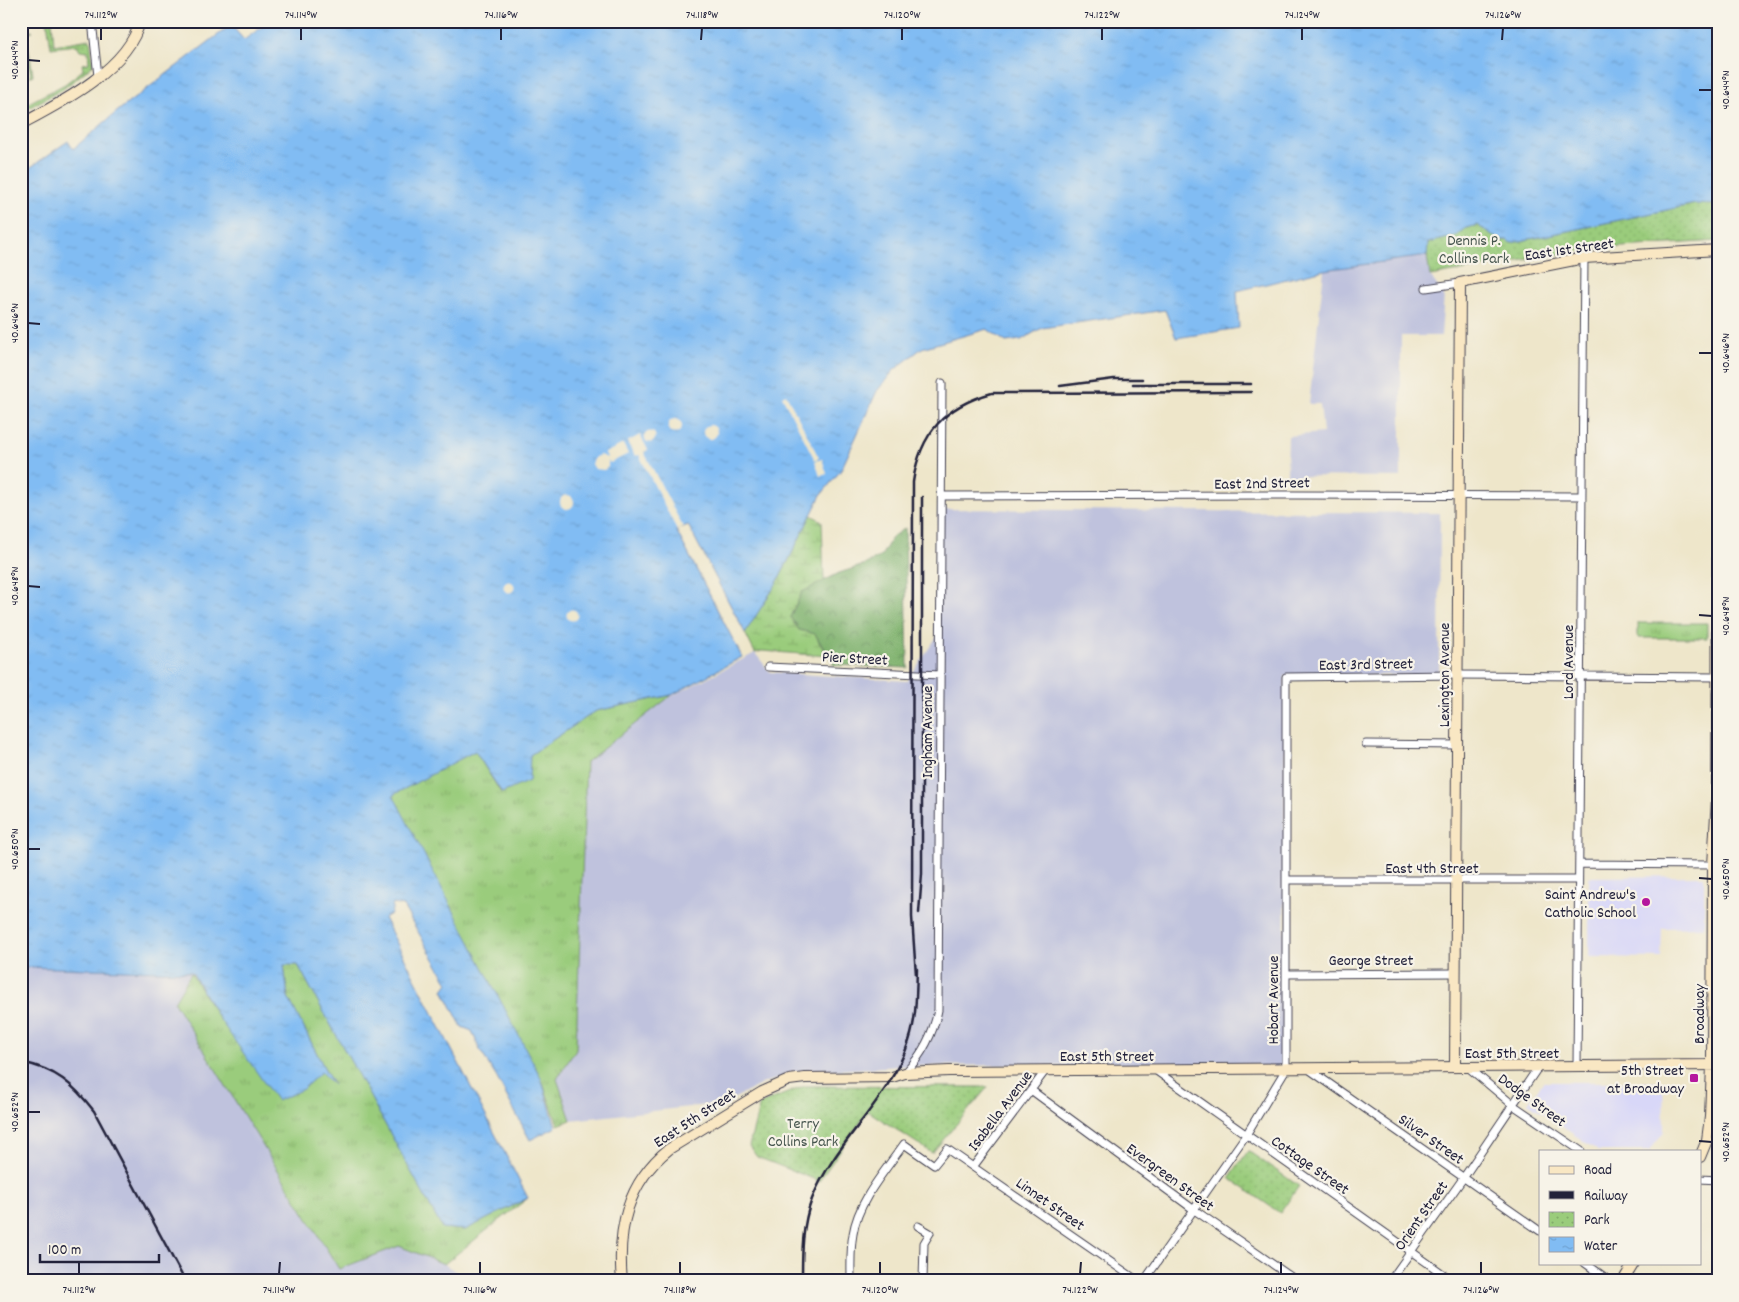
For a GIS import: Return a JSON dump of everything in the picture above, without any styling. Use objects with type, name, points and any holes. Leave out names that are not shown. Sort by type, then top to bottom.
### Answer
[{"type":"street","points":[[92,21],[98,76]]},
{"type":"street","points":[[21,124],[59,104],[98,76],[129,47],[140,21]]},
{"type":"street","name":"East 1st Street","points":[[1426,288],[1584,258],[1718,250]]},
{"type":"street","name":"Lord Avenue","points":[[1577,1067],[1584,258]]},
{"type":"street","name":"Lexington Avenue","points":[[1455,1067],[1460,283]]},
{"type":"street","name":"Ingham Avenue","points":[[905,1073],[924,1050],[935,1027],[938,1010],[942,383]]},
{"type":"street","name":"East 2nd Street","points":[[942,496],[1582,496]]},
{"type":"street","name":"Broadway","points":[[1702,1151],[1707,1140],[1715,1065],[1715,878],[1713,865],[1717,797],[1718,510]]},
{"type":"street","name":"Pier Street","points":[[768,667],[940,675]]},
{"type":"street","name":"East 3rd Street","points":[[1286,677],[1458,675],[1717,676]]},
{"type":"street","name":"Hobart Avenue","points":[[1286,677],[1286,1069]]},
{"type":"street","points":[[1366,744],[1458,745]]},
{"type":"street","points":[[1579,864],[1713,865]]},
{"type":"street","name":"East 4th Street","points":[[1286,880],[1578,880]]},
{"type":"street","name":"George Street","points":[[1286,974],[1455,973]]},
{"type":"street","name":"East 5th Street","points":[[622,1281],[620,1259],[621,1235],[626,1212],[644,1174],[655,1160],[669,1149],[762,1092],[789,1080],[805,1078],[892,1077],[905,1073],[1046,1070],[1715,1065]]},
{"type":"street","name":"Orient Street","points":[[1390,1281],[1464,1177],[1539,1066]]},
{"type":"street","name":"Silver Street","points":[[1307,1068],[1539,1230]]},
{"type":"street","name":"Dodge Street","points":[[1469,1068],[1513,1105],[1580,1150]]},
{"type":"street","name":"Cottage Street","points":[[1154,1069],[1453,1281]]},
{"type":"street","points":[[1144,1281],[1246,1135],[1286,1069]]},
{"type":"street","name":"Isabella Avenue","points":[[973,1167],[1046,1070]]},
{"type":"street","name":"Evergreen Street","points":[[1032,1090],[1194,1209],[1297,1281]]},
{"type":"street","name":"Isabella Avenue","points":[[851,1281],[853,1233],[858,1215],[866,1199],[904,1144],[934,1166],[947,1149]]},
{"type":"street","name":"Linnet Street","points":[[947,1149],[1138,1281]]},
{"type":"street","points":[[1702,1179],[1718,1180]]},
{"type":"street","points":[[918,1226],[930,1233],[924,1243],[923,1281]]},
{"type":"street","points":[[1586,1264],[1610,1281]]},
{"type":"street","points":[[1623,1281],[1633,1264]]},
{"type":"shaded area","points":[[1427,256],[1430,276],[1444,295],[1441,336],[1401,336],[1401,477],[1287,476],[1288,436],[1323,433],[1320,404],[1309,404],[1324,270]]},
{"type":"shaded area","points":[[938,509],[1440,513],[1439,675],[1285,676],[1284,1069],[1028,1065],[901,1066],[805,1072],[766,1082],[725,1103],[571,1120],[557,1079],[576,1049],[586,762],[666,699],[755,653],[770,672],[907,681],[938,635]]},
{"type":"shaded area","name":"Saint Andrew's Catholic School","points":[[1704,876],[1704,927],[1662,928],[1661,958],[1589,957],[1589,877]]},
{"type":"shaded area","points":[[21,967],[192,972],[174,1002],[399,1246],[444,1264],[470,1281],[21,1281]]},
{"type":"shaded area","points":[[1543,1082],[1663,1082],[1664,1131],[1651,1150],[1597,1150],[1528,1103]]},
{"type":"green space","points":[[47,21],[52,21],[54,45],[90,39],[93,65],[63,89],[21,112],[21,107],[65,84],[83,70],[82,64],[89,63],[88,51],[80,50],[77,45],[51,48]]},
{"type":"green space","points":[[32,30],[26,33],[33,75],[31,77],[25,33],[21,33],[21,31]]},
{"type":"green space","name":"Dennis P. Collins Park","points":[[1695,204],[1718,205],[1718,241],[1589,249],[1430,276],[1427,256],[1428,243],[1456,236],[1464,229],[1477,225],[1500,240],[1507,240],[1511,243]]},
{"type":"green space","points":[[811,515],[822,521],[824,581],[802,592],[790,617],[799,630],[815,634],[827,656],[762,651],[755,653],[745,633],[778,581]]},
{"type":"green space","points":[[905,528],[908,668],[834,665],[815,634],[799,630],[790,617],[802,592],[839,573],[864,565],[881,556],[893,536]]},
{"type":"green space","points":[[1638,623],[1707,623],[1707,638],[1638,638]]},
{"type":"green space","points":[[672,695],[586,762],[576,1049],[557,1079],[571,1120],[558,1125],[541,1078],[392,795],[475,751],[501,793],[530,755],[596,711]]},
{"type":"green space","points":[[284,964],[298,965],[442,1228],[465,1230],[528,1198],[444,1264],[399,1246],[339,1269],[174,1002],[191,973],[216,1014],[303,1089],[321,1071],[332,1083],[288,997]]},
{"type":"green space","name":"Terry Collins Park","points":[[805,1086],[988,1087],[932,1153],[868,1111],[819,1181],[757,1157],[749,1146],[760,1104]]},
{"type":"green space","points":[[1248,1151],[1299,1186],[1280,1213],[1229,1178]]},
{"type":"water","points":[[270,21],[1718,21],[1718,205],[1695,204],[1511,243],[1507,240],[1500,240],[1477,225],[1464,229],[1456,236],[1428,243],[1427,256],[1324,270],[1237,291],[1239,328],[1176,338],[1165,310],[1042,328],[1021,340],[1006,342],[987,329],[922,348],[894,370],[877,391],[841,470],[821,495],[778,581],[745,633],[688,525],[676,530],[742,657],[672,695],[596,711],[530,755],[529,781],[502,793],[475,751],[393,795],[541,1078],[556,1127],[530,1140],[480,1050],[472,1031],[462,1027],[443,990],[448,983],[403,906],[393,904],[391,914],[384,918],[528,1198],[465,1230],[442,1228],[298,965],[284,965],[288,997],[333,1085],[321,1072],[303,1089],[277,1101],[216,1014],[192,972],[21,967],[21,174],[68,141],[73,149],[119,110],[231,25],[244,40]]},
{"type":"pier","points":[[786,394],[819,458],[815,460],[782,396]]},
{"type":"pier","points":[[672,419],[678,419],[682,426],[678,433],[672,433],[668,429],[668,423]]},
{"type":"pier","points":[[710,425],[715,427],[717,432],[715,437],[710,439],[705,437],[703,432],[705,427]]},
{"type":"pier","points":[[650,431],[656,437],[650,443],[644,437]]},
{"type":"pier","points":[[640,435],[648,450],[644,452],[683,527],[677,530],[639,455],[635,456],[627,442]]},
{"type":"pier","points":[[623,444],[628,454],[610,463],[608,461],[608,467],[604,470],[595,469],[592,464],[595,457],[600,455],[607,458],[605,453]]},
{"type":"pier","points":[[822,459],[827,474],[820,476],[815,461]]},
{"type":"pier","points":[[564,495],[570,495],[574,502],[570,509],[564,509],[560,505],[560,499]]},
{"type":"pier","points":[[509,581],[515,587],[509,593],[503,587]]},
{"type":"pier","points":[[572,609],[578,615],[572,621],[566,615]]},
{"type":"railway","points":[[1060,386],[1114,379],[1142,379]]},
{"type":"railway","points":[[1133,384],[1251,384]]},
{"type":"railway","points":[[916,975],[912,917],[913,482],[916,465],[929,436],[948,414],[975,399],[992,393],[1251,392]]},
{"type":"railway","points":[[919,913],[922,874],[922,497]]},
{"type":"railway","points":[[802,1281],[804,1229],[812,1199],[834,1158],[876,1102],[900,1062],[909,1041],[913,1023],[916,1005],[917,969]]},
{"type":"railway","points":[[21,1062],[54,1073],[63,1079],[79,1093],[94,1111],[185,1281]]},
{"type":"place","name":"Saint Andrew's Catholic School","points":[[1646,902]]},
{"type":"place","name":"5th Street at Broadway","points":[[1694,1078]]}]
